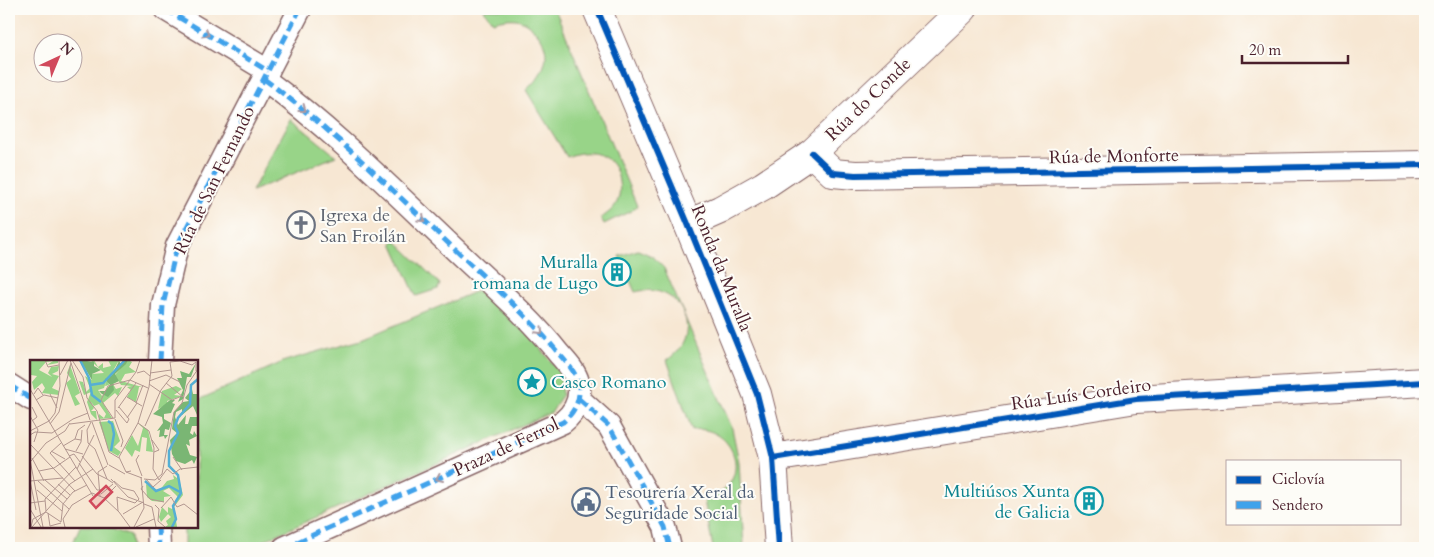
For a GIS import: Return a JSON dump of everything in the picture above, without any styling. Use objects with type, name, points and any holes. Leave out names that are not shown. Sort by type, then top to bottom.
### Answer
[{"type":"street","points":[[164,9],[266,75],[511,301],[571,368],[578,382],[579,399],[609,426],[664,527],[670,548]]},
{"type":"street","name":"Rúa de San Fernando","points":[[160,360],[163,305],[178,246],[300,9]]},
{"type":"street","name":"Ronda da Muralla","points":[[597,9],[688,224],[757,394],[773,458],[779,548]]},
{"type":"street","name":"Rúa do Conde","points":[[688,224],[720,210],[763,186],[812,153],[963,9]]},
{"type":"street","name":"Rúa de Monforte","points":[[812,153],[833,173],[855,175],[1425,165]]},
{"type":"street","name":"Rúa Luís Cordeiro","points":[[773,458],[1136,399],[1425,382]]},
{"type":"street","points":[[9,385],[30,398]]},
{"type":"street","name":"Praza de Ferrol","points":[[284,548],[563,422],[573,413],[579,399]]},
{"type":"street","points":[[158,527],[159,548]]},
{"type":"green space","points":[[483,9],[555,9],[637,206],[631,211],[604,224],[601,218],[614,207],[618,200],[620,189],[617,172],[607,159],[600,155],[584,153],[567,157],[526,90],[539,76],[543,68],[546,60],[544,44],[529,25],[523,21],[507,19],[493,22]]},
{"type":"green space","points":[[291,119],[336,156],[252,191]]},
{"type":"green space","points":[[395,240],[440,284],[438,289],[416,296],[392,243]]},
{"type":"green space","points":[[638,250],[652,256],[664,268],[682,311],[675,301],[665,294],[651,290],[635,292],[619,256]]},
{"type":"green space","points":[[484,288],[513,315],[560,372],[562,395],[552,412],[247,548],[184,548],[184,527],[198,527],[198,400],[285,361],[362,339]]},
{"type":"green space","points":[[683,314],[732,428],[739,462],[744,548],[713,548],[704,500],[725,489],[732,479],[735,468],[734,458],[724,439],[715,433],[704,430],[692,430],[667,360],[679,349],[685,337],[686,324]]},
{"type":"green space","points":[[80,527],[107,527],[130,536],[131,548],[71,548]]},
{"type":"marked path","points":[[165,9],[268,71]]},
{"type":"marked path","points":[[160,360],[163,305],[177,246],[300,9]]},
{"type":"marked path","points":[[264,79],[343,144],[514,305],[570,367],[577,378],[579,388],[576,404],[571,414],[563,422],[284,548]]},
{"type":"marked path","points":[[9,385],[30,398]]},
{"type":"marked path","points":[[579,399],[609,426],[665,527],[670,548]]},
{"type":"marked path","points":[[158,527],[159,548]]},
{"type":"cycle path","points":[[597,9],[688,224],[757,394],[773,458],[779,548]]},
{"type":"cycle path","points":[[812,153],[833,173],[855,175],[1425,165]]},
{"type":"cycle path","points":[[773,458],[1136,399],[1425,382]]},
{"type":"place","name":"Igrexa de San Froilán","points":[[301,225]]},
{"type":"place","name":"Muralla romana de Lugo","points":[[617,272]]},
{"type":"place","name":"Casco Romano","points":[[532,382]]},
{"type":"place","name":"Multiúsos Xunta de Galicia","points":[[1089,501]]},
{"type":"place","name":"Tesourería Xeral da Seguridade Social","points":[[586,502]]}]
